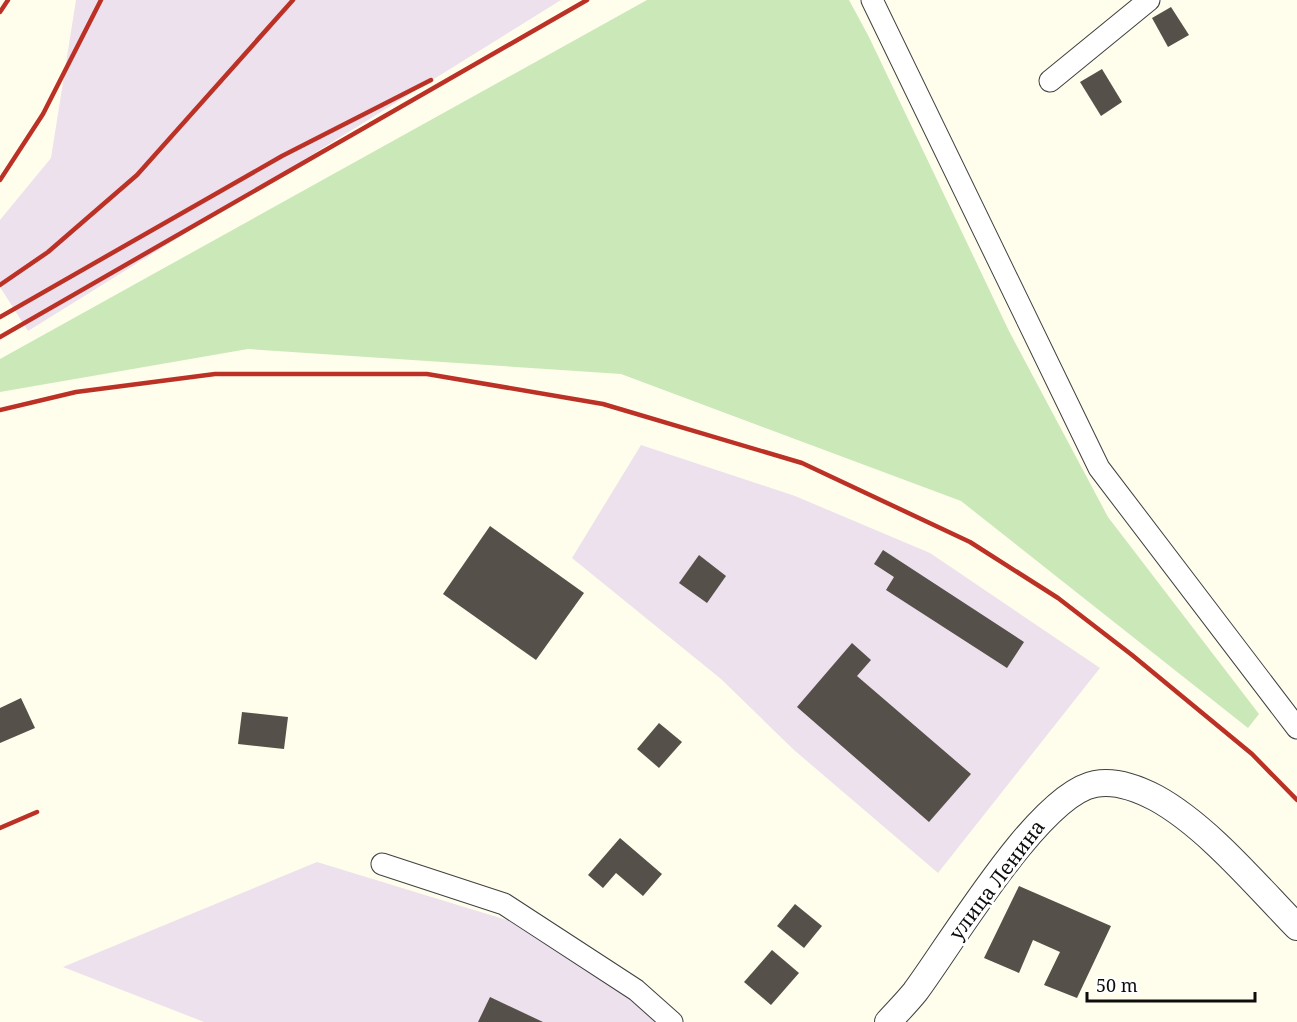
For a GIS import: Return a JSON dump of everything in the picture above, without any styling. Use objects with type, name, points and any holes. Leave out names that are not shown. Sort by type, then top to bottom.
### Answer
[{"type":"street","points":[[872,0],[1099,468],[1297,728]]},
{"type":"street","points":[[1050,81],[1149,0]]},
{"type":"street","name":"улица Ленина","points":[[888,1022],[914,994],[1041,820],[1068,797],[1095,784],[1130,786],[1158,799],[1210,838],[1297,927]]},
{"type":"street","points":[[382,864],[504,904],[636,990],[672,1022]]},
{"type":"shaded area","points":[[76,0],[561,0],[28,331],[0,287],[0,220],[51,158]]},
{"type":"shaded area","points":[[641,445],[795,496],[930,553],[1100,668],[938,873],[794,750],[721,679],[572,558]]},
{"type":"shaded area","points":[[317,862],[549,933],[662,1022],[204,1022],[63,967]]},
{"type":"green space","points":[[647,0],[849,0],[869,37],[1009,331],[1108,517],[1259,714],[1248,728],[961,501],[621,374],[248,349],[0,392],[0,359]]},
{"type":"building","points":[[1171,7],[1189,35],[1168,47],[1152,18]]},
{"type":"building","points":[[1102,69],[1122,102],[1101,116],[1080,82]]},
{"type":"building","points":[[490,526],[584,593],[536,660],[443,594]]},
{"type":"building","points":[[883,550],[1024,642],[1007,668],[886,590],[894,577],[874,564]]},
{"type":"building","points":[[699,555],[726,576],[707,603],[679,583]]},
{"type":"building","points":[[852,643],[871,660],[857,676],[971,774],[929,822],[797,707]]},
{"type":"building","points":[[21,698],[35,728],[0,743],[0,708]]},
{"type":"building","points":[[242,712],[288,717],[284,749],[238,744]]},
{"type":"building","points":[[659,723],[682,742],[659,768],[637,749]]},
{"type":"building","points":[[620,838],[662,874],[643,896],[616,873],[603,888],[588,875]]},
{"type":"building","points":[[1019,886],[1111,926],[1077,998],[1044,985],[1060,952],[1033,940],[1019,973],[984,958]]},
{"type":"building","points":[[795,904],[822,926],[804,948],[777,926]]},
{"type":"building","points":[[772,950],[799,973],[771,1005],[744,982]]},
{"type":"building","points":[[490,997],[543,1022],[478,1022]]},
{"type":"railway","points":[[0,12],[8,0]]},
{"type":"railway","points":[[0,180],[43,114],[101,0]]},
{"type":"railway","points":[[0,285],[48,252],[137,175],[293,0]]},
{"type":"railway","points":[[0,337],[587,0]]},
{"type":"railway","points":[[0,317],[282,156],[431,80]]},
{"type":"railway","points":[[0,410],[76,392],[215,374],[427,374],[603,404],[802,463],[970,542],[1058,598],[1132,655],[1252,754],[1297,800]]},
{"type":"railway","points":[[0,828],[37,812]]}]
